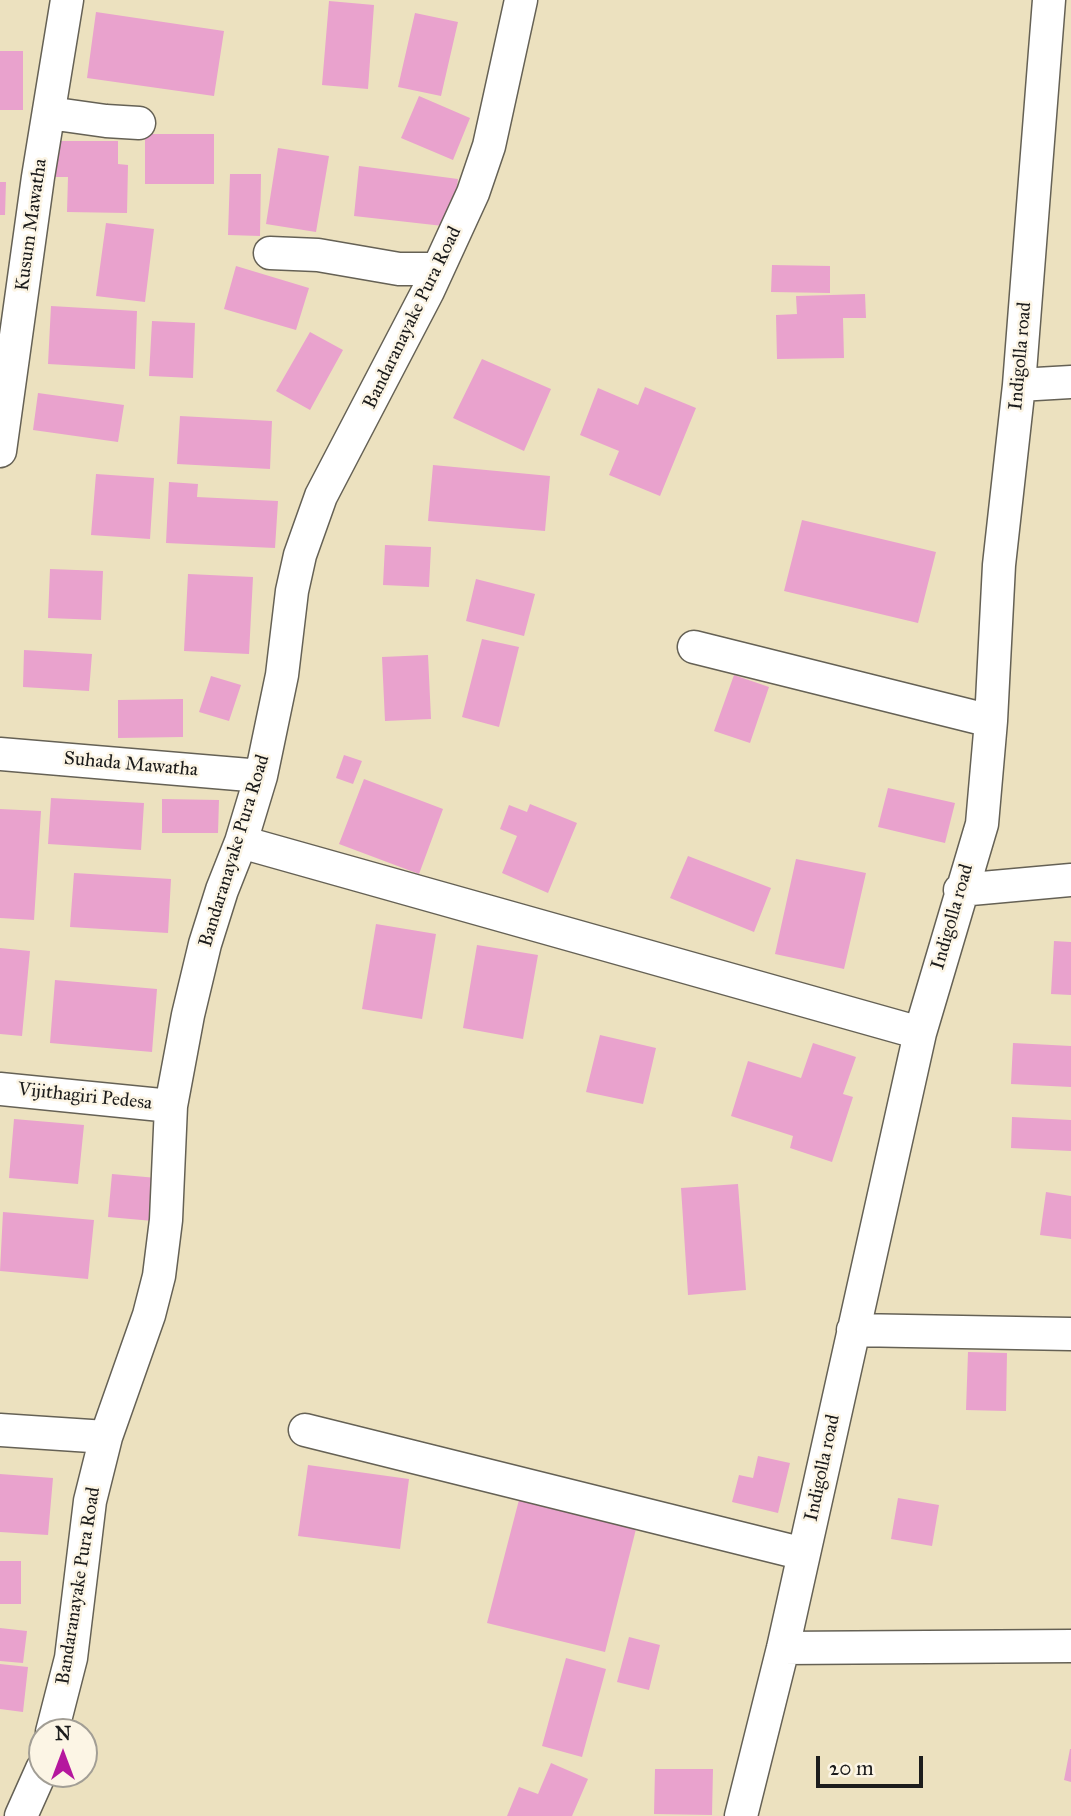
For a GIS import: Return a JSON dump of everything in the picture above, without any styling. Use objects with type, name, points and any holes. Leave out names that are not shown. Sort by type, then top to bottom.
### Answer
[{"type":"street","name":"Kusum Mawatha","points":[[0,451],[67,0]]},
{"type":"street","name":"Bandaranayake Pura Road","points":[[56,1718],[71,1658],[90,1500],[106,1437],[149,1315],[159,1276],[166,1220],[171,1106],[188,1015],[205,944],[261,776],[282,676],[292,591],[309,527],[321,496],[438,269],[473,192],[489,146],[521,0]]},
{"type":"street","name":"Indigolla road","points":[[741,1816],[783,1648],[920,1033],[960,890],[982,824],[991,721],[999,565],[1019,385],[1049,0]]},
{"type":"street","points":[[49,113],[139,123]]},
{"type":"street","points":[[270,253],[318,255],[399,269],[438,269]]},
{"type":"street","points":[[1019,385],[1071,382]]},
{"type":"street","points":[[694,647],[991,721]]},
{"type":"street","name":"Suhada Mawatha","points":[[0,754],[261,776]]},
{"type":"street","points":[[241,842],[920,1033]]},
{"type":"street","points":[[960,890],[1071,880]]},
{"type":"street","name":"Vijithagiri Pedesa","points":[[0,1089],[171,1106]]},
{"type":"street","points":[[853,1330],[1071,1334]]},
{"type":"street","points":[[0,1430],[106,1437]]},
{"type":"street","points":[[304,1430],[804,1555]]},
{"type":"street","points":[[783,1648],[1071,1646]]},
{"type":"street","points":[[21,1816],[34,1788]]},
{"type":"building","points":[[329,1],[374,5],[368,89],[322,85]]},
{"type":"building","points":[[96,12],[224,31],[214,96],[87,78]]},
{"type":"building","points":[[415,13],[458,22],[441,96],[398,87]]},
{"type":"building","points":[[0,51],[23,51],[23,110],[0,110]]},
{"type":"building","points":[[419,96],[470,118],[453,160],[401,138]]},
{"type":"building","points":[[145,134],[214,134],[214,184],[145,184]]},
{"type":"building","points":[[52,141],[118,141],[118,164],[128,165],[127,213],[67,212],[68,177],[52,177]]},
{"type":"building","points":[[278,148],[329,156],[316,232],[266,224]]},
{"type":"building","points":[[359,166],[458,179],[452,227],[354,216]]},
{"type":"building","points":[[230,174],[261,174],[260,236],[228,235]]},
{"type":"building","points":[[0,182],[6,182],[5,215],[0,215]]},
{"type":"building","points":[[106,223],[154,229],[145,302],[96,296]]},
{"type":"building","points":[[772,265],[830,266],[830,293],[771,292]]},
{"type":"building","points":[[236,266],[309,288],[296,330],[224,309]]},
{"type":"building","points":[[865,294],[866,318],[843,318],[844,358],[777,359],[776,315],[797,314],[796,296]]},
{"type":"building","points":[[51,306],[137,311],[135,369],[48,364]]},
{"type":"building","points":[[152,321],[195,323],[193,378],[149,376]]},
{"type":"building","points":[[310,332],[343,350],[310,410],[276,391]]},
{"type":"building","points":[[482,359],[551,389],[524,451],[453,418]]},
{"type":"building","points":[[645,387],[696,408],[660,496],[609,475],[619,451],[580,435],[598,388],[638,405]]},
{"type":"building","points":[[38,393],[124,405],[118,442],[33,430]]},
{"type":"building","points":[[180,416],[272,421],[270,469],[177,464]]},
{"type":"building","points":[[433,465],[550,476],[545,531],[428,521]]},
{"type":"building","points":[[96,474],[154,478],[150,539],[91,535]]},
{"type":"building","points":[[169,482],[198,484],[197,497],[278,501],[275,548],[166,543]]},
{"type":"building","points":[[802,520],[936,552],[918,623],[784,591]]},
{"type":"building","points":[[385,545],[431,547],[429,587],[383,585]]},
{"type":"building","points":[[50,569],[103,571],[101,620],[48,618]]},
{"type":"building","points":[[188,574],[253,577],[249,654],[184,651]]},
{"type":"building","points":[[476,579],[535,594],[524,636],[466,621]]},
{"type":"building","points":[[482,639],[519,647],[499,727],[462,717]]},
{"type":"building","points":[[24,650],[92,654],[89,691],[23,687]]},
{"type":"building","points":[[428,655],[431,719],[385,721],[382,657]]},
{"type":"building","points":[[734,675],[769,687],[750,743],[714,731]]},
{"type":"building","points":[[211,676],[241,685],[229,721],[199,712]]},
{"type":"building","points":[[183,699],[183,737],[118,738],[118,700]]},
{"type":"building","points":[[344,755],[362,761],[353,784],[336,778]]},
{"type":"building","points":[[364,779],[443,809],[419,874],[339,844]]},
{"type":"building","points":[[888,788],[955,803],[945,843],[878,827]]},
{"type":"building","points":[[51,798],[144,803],[141,850],[48,844]]},
{"type":"building","points":[[162,799],[219,800],[218,833],[162,833]]},
{"type":"building","points":[[530,804],[577,823],[548,893],[502,873],[517,836],[500,829],[509,805],[527,812]]},
{"type":"building","points":[[0,809],[41,811],[34,920],[0,918]]},
{"type":"building","points":[[688,856],[771,888],[754,932],[670,898]]},
{"type":"building","points":[[796,859],[866,873],[844,969],[775,954]]},
{"type":"building","points":[[74,873],[171,879],[168,933],[70,927]]},
{"type":"building","points":[[376,924],[436,934],[422,1019],[362,1009]]},
{"type":"building","points":[[1054,941],[1071,942],[1071,995],[1051,994]]},
{"type":"building","points":[[477,945],[538,955],[523,1039],[463,1028]]},
{"type":"building","points":[[0,948],[30,951],[22,1036],[0,1034]]},
{"type":"building","points":[[55,980],[157,989],[152,1052],[50,1043]]},
{"type":"building","points":[[600,1035],[656,1048],[643,1104],[586,1092]]},
{"type":"building","points":[[813,1043],[856,1057],[843,1094],[853,1097],[832,1162],[790,1148],[793,1136],[731,1116],[748,1061],[801,1078]]},
{"type":"building","points":[[1013,1043],[1071,1046],[1071,1087],[1011,1084]]},
{"type":"building","points":[[1012,1117],[1071,1120],[1071,1151],[1011,1148]]},
{"type":"building","points":[[14,1119],[84,1125],[78,1184],[9,1178]]},
{"type":"building","points":[[112,1174],[157,1178],[153,1221],[108,1217]]},
{"type":"building","points":[[738,1184],[746,1290],[688,1295],[681,1188]]},
{"type":"building","points":[[1046,1192],[1071,1196],[1071,1239],[1040,1235]]},
{"type":"building","points":[[3,1212],[94,1220],[88,1279],[0,1271]]},
{"type":"building","points":[[968,1352],[1007,1353],[1006,1411],[966,1410]]},
{"type":"building","points":[[758,1456],[790,1463],[778,1513],[732,1502],[739,1475],[753,1478]]},
{"type":"building","points":[[308,1465],[409,1479],[400,1549],[298,1536]]},
{"type":"building","points":[[0,1474],[53,1478],[48,1535],[0,1532]]},
{"type":"building","points":[[520,1496],[637,1525],[605,1652],[487,1623]]},
{"type":"building","points":[[898,1498],[939,1505],[932,1546],[891,1539]]},
{"type":"building","points":[[0,1561],[21,1561],[21,1604],[0,1604]]},
{"type":"building","points":[[0,1628],[27,1631],[23,1663],[0,1661]]},
{"type":"building","points":[[629,1637],[660,1645],[649,1690],[617,1682]]},
{"type":"building","points":[[566,1658],[606,1669],[582,1757],[542,1746]]},
{"type":"building","points":[[0,1664],[28,1667],[23,1712],[0,1709]]},
{"type":"building","points":[[1071,1749],[1071,1782],[1064,1780]]},
{"type":"building","points":[[551,1763],[588,1779],[572,1816],[507,1816],[519,1787],[538,1794]]},
{"type":"building","points":[[655,1769],[713,1769],[712,1815],[654,1814]]}]
